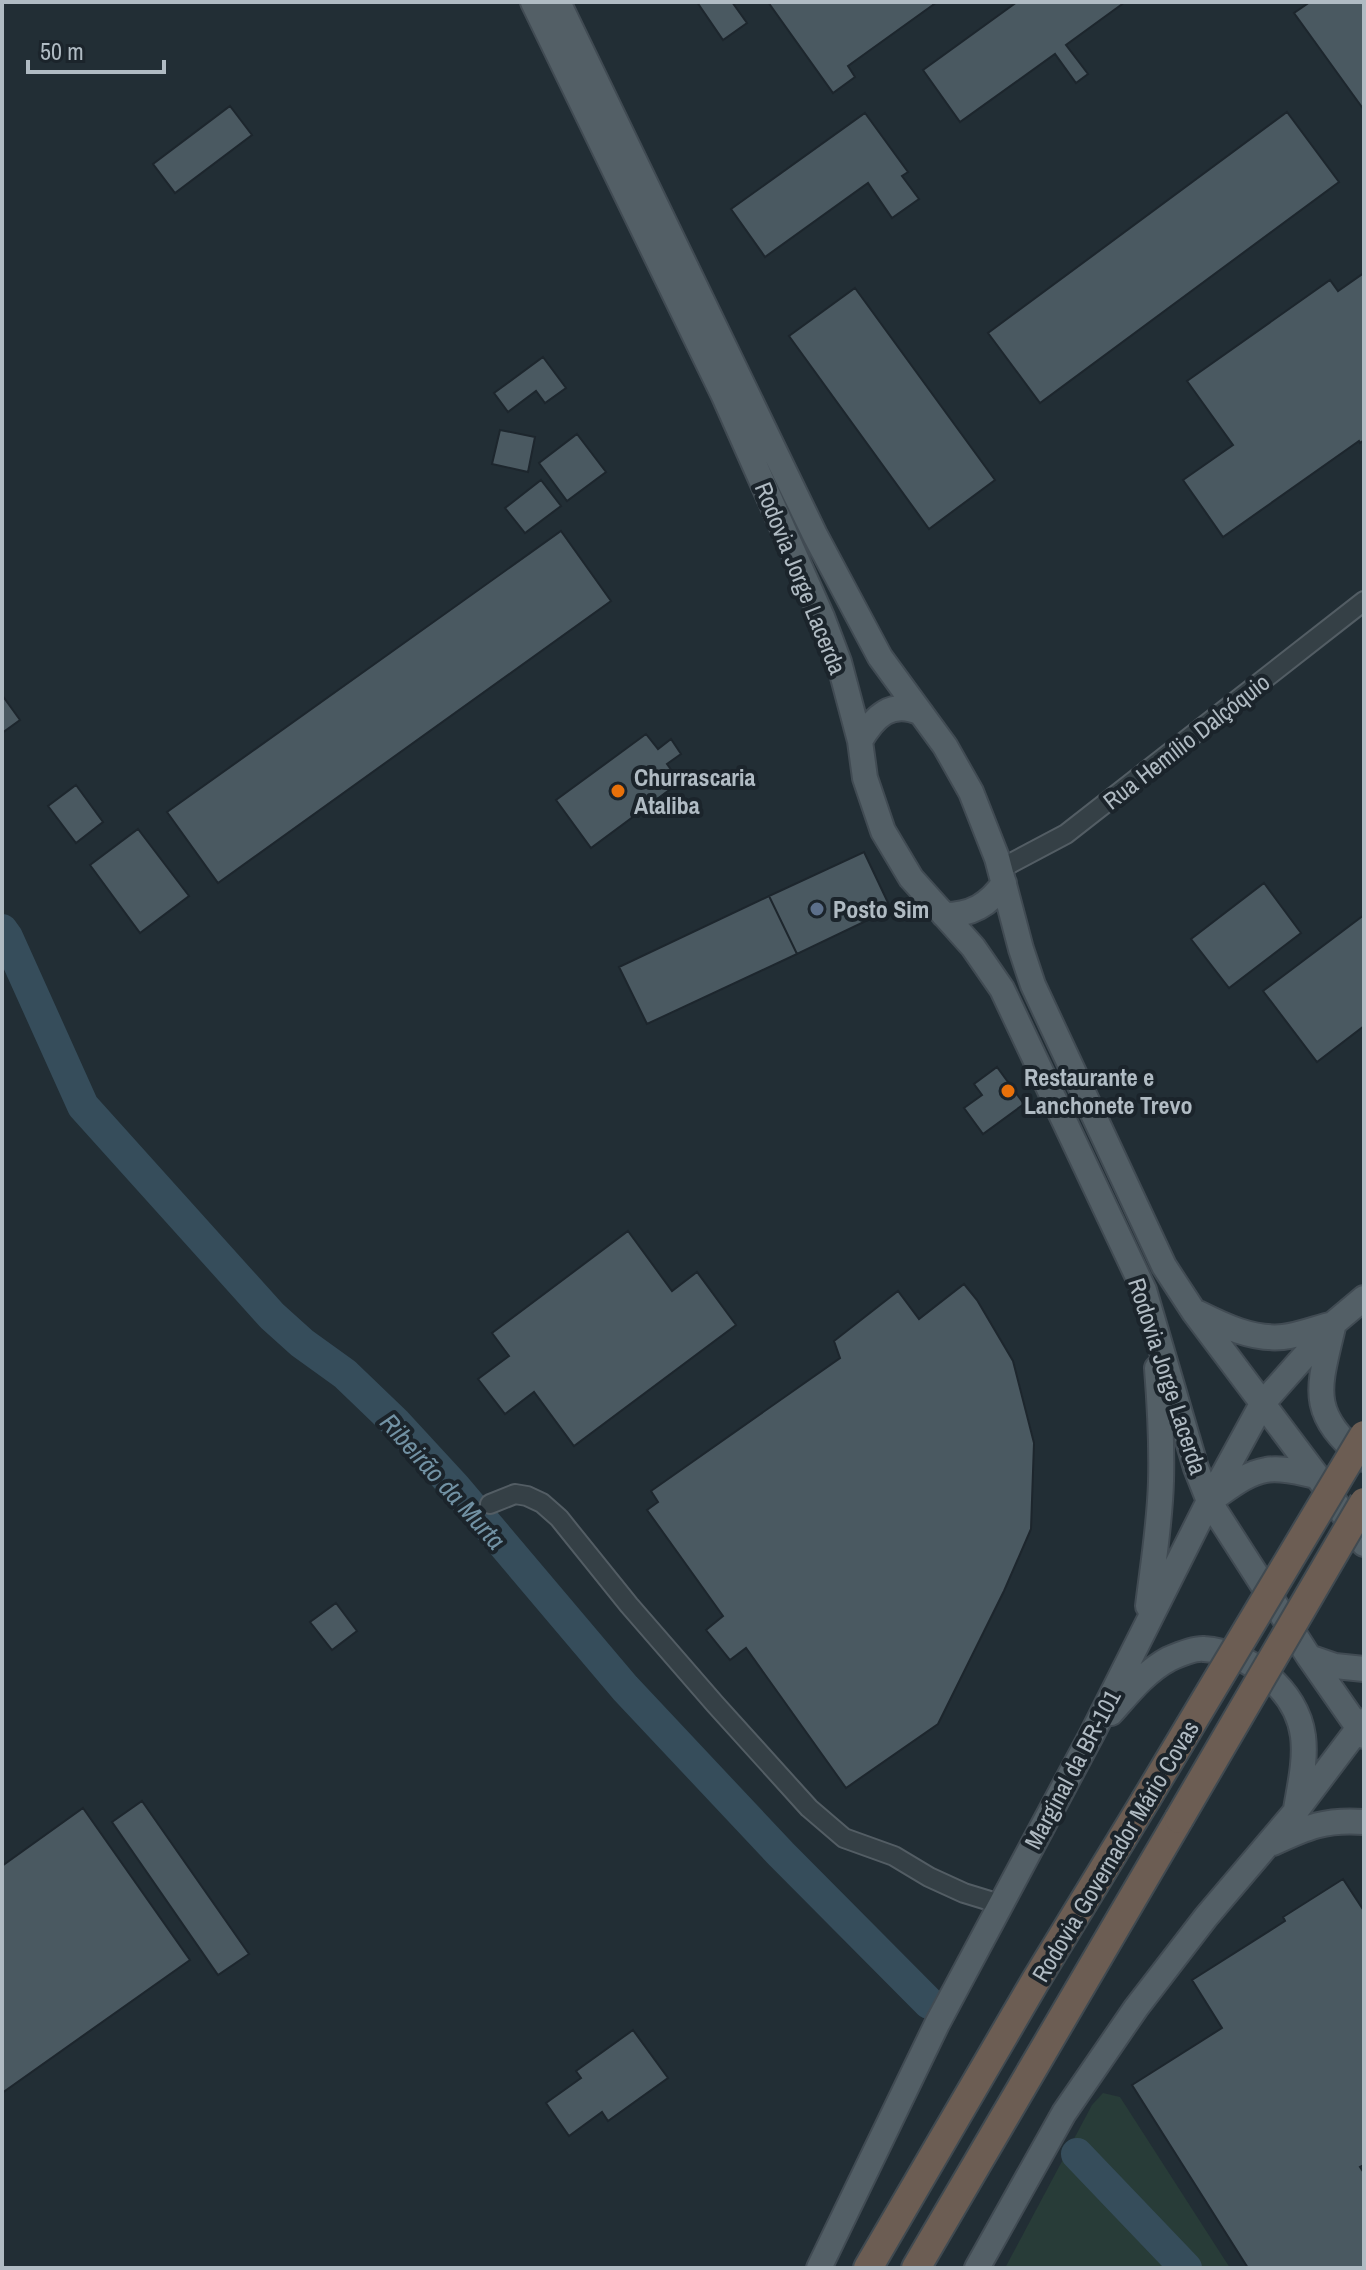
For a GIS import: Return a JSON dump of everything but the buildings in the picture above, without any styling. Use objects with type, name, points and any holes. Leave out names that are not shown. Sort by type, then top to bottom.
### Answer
[{"type":"highway","name":"Rodovia Governador Mário Covas","points":[[868,2268],[1036,1980],[1364,1435]]},
{"type":"highway","name":"Rodovia Governador Mário Covas","points":[[916,2268],[1364,1502]]},
{"type":"highway","points":[[846,2268],[924,2172]]},
{"type":"highway","points":[[922,2268],[934,2237]]},
{"type":"main road","name":"Rodovia Jorge Lacerda","points":[[533,2],[724,396],[822,617],[839,662],[860,741],[865,778],[883,831],[911,878],[973,947],[1002,989],[1135,1269],[1153,1314],[1196,1468],[1209,1501],[1309,1657],[1362,1728]]},
{"type":"main road","name":"Rodovia Jorge Lacerda","points":[[558,2],[815,535],[880,657],[954,760],[971,792],[1002,876],[1021,949],[1044,1011],[1151,1243],[1194,1312],[1364,1544]]},
{"type":"main road","points":[[860,741],[868,727],[885,712],[910,708],[921,713]]},
{"type":"main road","points":[[944,915],[968,913],[979,908],[989,901],[1002,876]]},
{"type":"main road","name":"Marginal da BR-101","points":[[819,2268],[937,2024],[1092,1734],[1209,1501],[1262,1404],[1333,1324],[1364,1298]]},
{"type":"main road","points":[[1194,1312],[1222,1326],[1248,1334],[1283,1337],[1333,1324],[1320,1381],[1322,1404],[1331,1424],[1347,1445],[1364,1459]]},
{"type":"main road","points":[[1145,1626],[1158,1535],[1161,1482],[1161,1422],[1153,1314]]},
{"type":"main road","points":[[1209,1501],[1241,1479],[1266,1470],[1317,1476]]},
{"type":"main road","points":[[1092,1734],[1143,1678],[1169,1659],[1201,1648],[1232,1654],[1267,1675],[1292,1702],[1303,1734],[1303,1765],[1296,1811]]},
{"type":"main road","points":[[1309,1657],[1335,1666],[1364,1669]]},
{"type":"main road","points":[[977,2268],[1091,2072],[1170,1962],[1362,1728]]},
{"type":"main road","points":[[1267,1845],[1310,1826],[1342,1820],[1364,1822]]},
{"type":"lane","name":"Rua Hemílio Dalçóquio","points":[[1002,876],[1066,834],[1364,601]]},
{"type":"lane","points":[[490,1504],[515,1494],[527,1496],[542,1503],[559,1518],[715,1704],[809,1808],[844,1838],[894,1856],[964,1893],[1000,1904]]},
{"type":"green space","points":[[1103,2093],[1120,2097],[1230,2268],[1005,2268],[1092,2105]]},
{"type":"waterway","name":"Ribeirão da Murta","points":[[2,930],[83,1106],[272,1316],[302,1343],[345,1374],[396,1423],[455,1487],[625,1688],[781,1854],[929,2003]]},
{"type":"waterway","name":"Ribeirão da Murta","points":[[1077,2154],[1186,2268]]},
{"type":"place","name":"Churrascaria Ataliba","points":[[618,791]]},
{"type":"place","name":"Posto Sim","points":[[817,909]]},
{"type":"place","name":"Restaurante e Lanchonete Trevo","points":[[1008,1091]]}]
